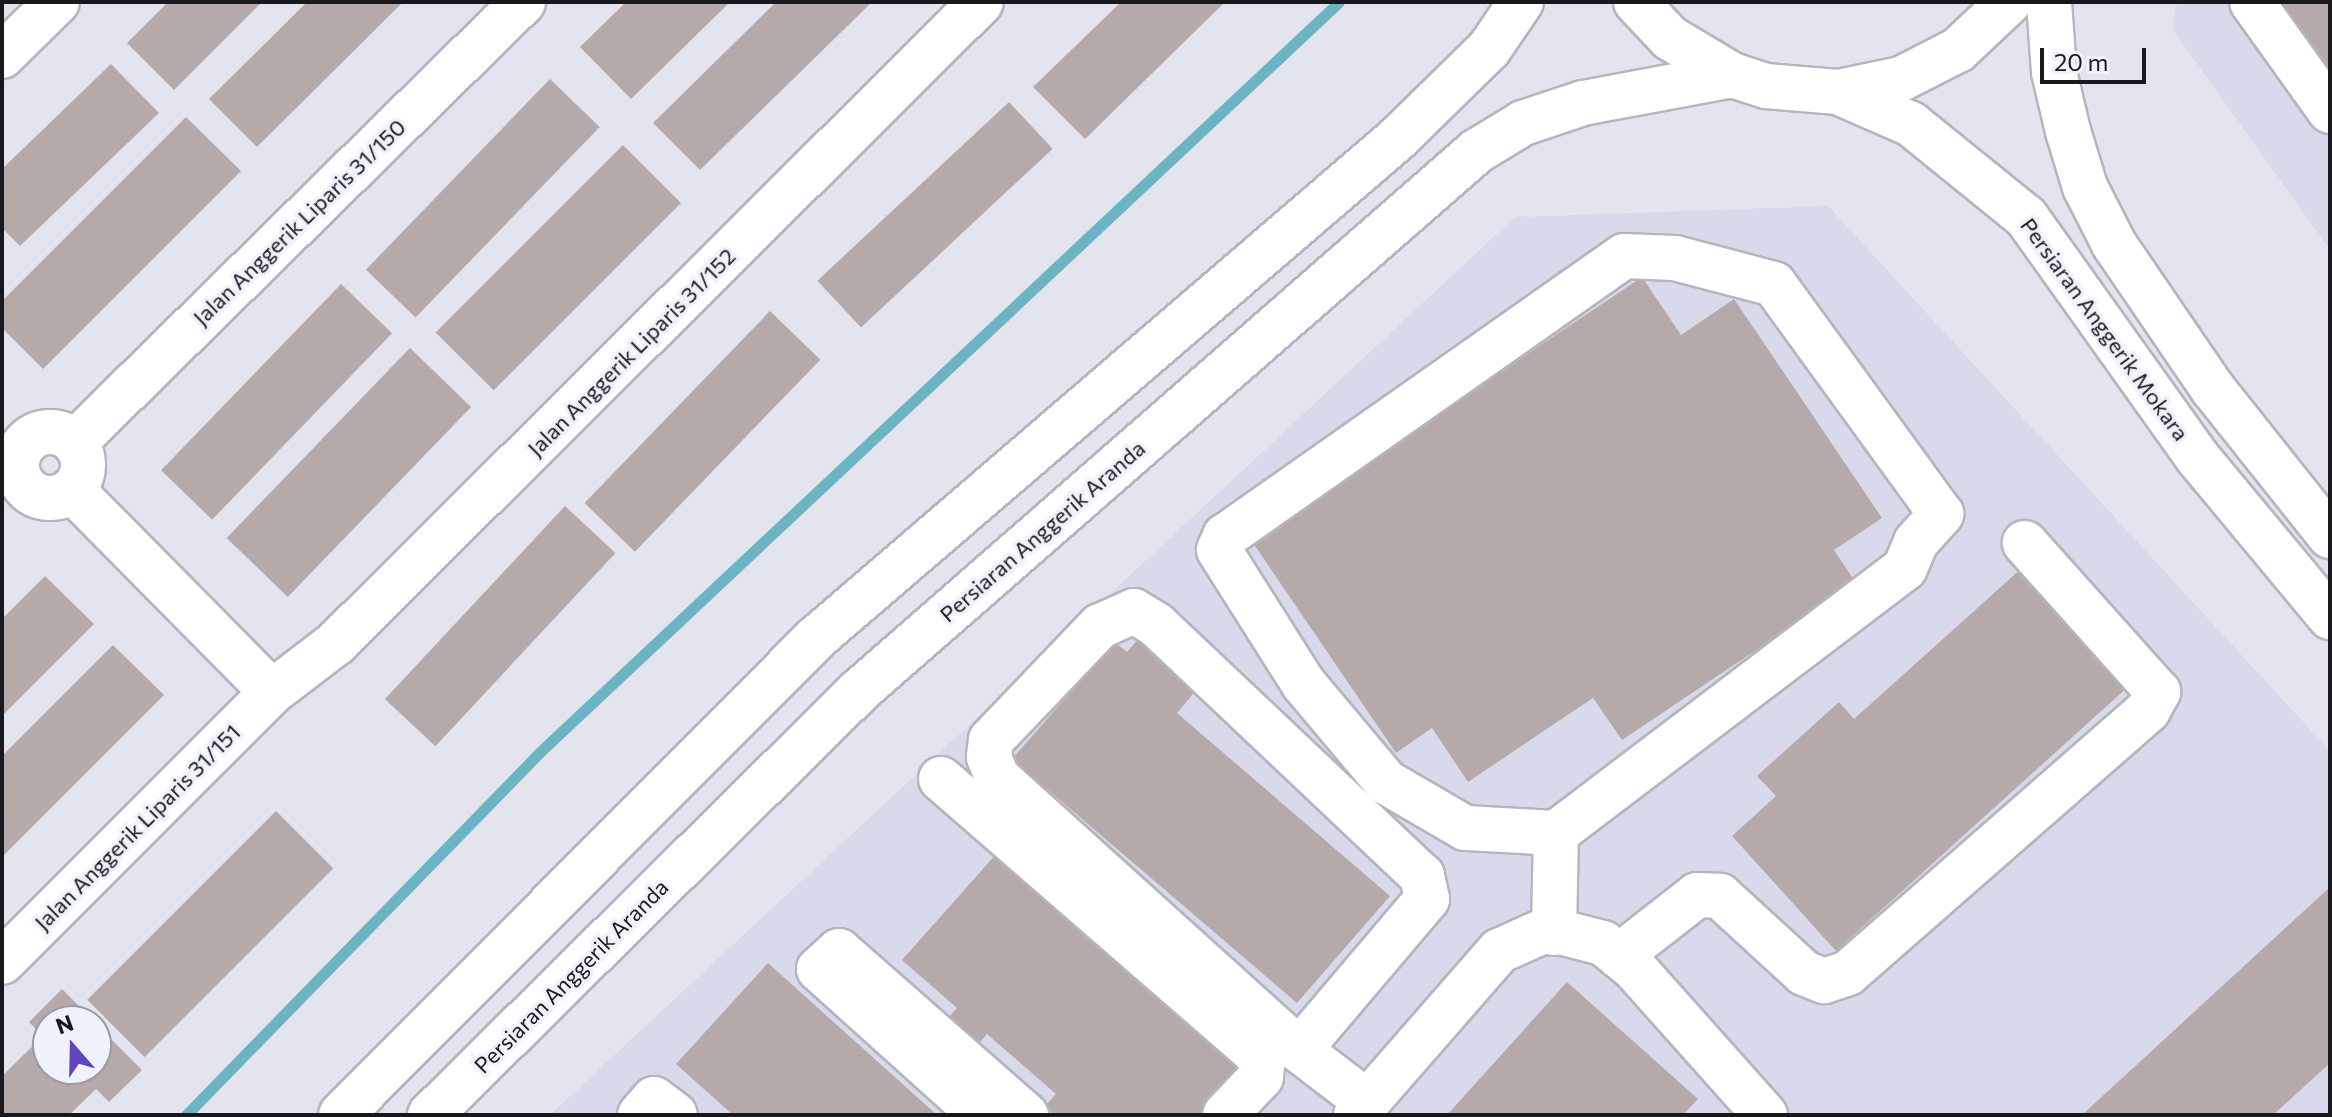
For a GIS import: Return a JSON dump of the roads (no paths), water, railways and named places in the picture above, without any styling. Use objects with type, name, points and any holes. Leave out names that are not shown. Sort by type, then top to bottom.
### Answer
[{"type":"main road","points":[[2,56],[57,2]]},
{"type":"main road","name":"Jalan Anggerik Liparis 31/150","points":[[75,442],[523,2]]},
{"type":"main road","name":"Jalan Anggerik Liparis 31/152","points":[[272,692],[336,643],[981,2]]},
{"type":"main road","points":[[341,1115],[815,639],[1398,138],[1489,49],[1521,2]]},
{"type":"main road","points":[[1636,2],[1670,38],[1732,75],[1766,86],[1838,92],[1901,79],[1958,50],[2009,2]]},
{"type":"main road","points":[[2049,2],[2054,72],[2068,131],[2085,187],[2114,244],[2213,389],[2330,536]]},
{"type":"main road","points":[[2252,2],[2330,111]]},
{"type":"main road","name":"Persiaran Anggerik Aranda","points":[[430,1115],[859,691],[1477,151],[1523,123],[1583,103],[1732,75]]},
{"type":"main road","name":"Persiaran Anggerik Mokara","points":[[1838,92],[1911,124],[2026,217],[2198,458],[2330,617]]},
{"type":"main road","points":[[1624,256],[1675,258],[1774,284],[1941,514],[1916,542],[1905,568],[1556,833],[1465,828],[1386,782],[1303,683],[1219,550],[1225,536],[1624,256]]},
{"type":"main road","points":[[14,429],[52,432],[75,442],[84,466],[72,490],[15,504],[17,465],[14,429]]},
{"type":"main road","points":[[72,490],[272,692]]},
{"type":"main road","points":[[1619,956],[1697,895],[1720,896],[1804,973],[1824,981],[1848,973],[2148,710],[2158,692],[2025,543]]},
{"type":"main road","points":[[1299,1050],[1427,899],[1422,876],[1157,625],[1134,611],[1100,626],[991,740],[989,757],[997,777],[1361,1108],[1499,951],[1521,937],[1548,929],[1603,943],[1619,956],[1761,1113]]},
{"type":"main road","name":"Jalan Anggerik Liparis 31/151","points":[[2,962],[272,692]]},
{"type":"main road","points":[[941,779],[1255,1052],[1262,1065],[1261,1077],[1225,1115]]},
{"type":"main road","points":[[1554,933],[1556,833]]},
{"type":"main road","points":[[981,1115],[819,969],[839,951],[1026,1115]]},
{"type":"main road","points":[[640,1115],[654,1099],[675,1115]]},
{"type":"waterway","points":[[186,1115],[541,751],[1339,2]]}]
